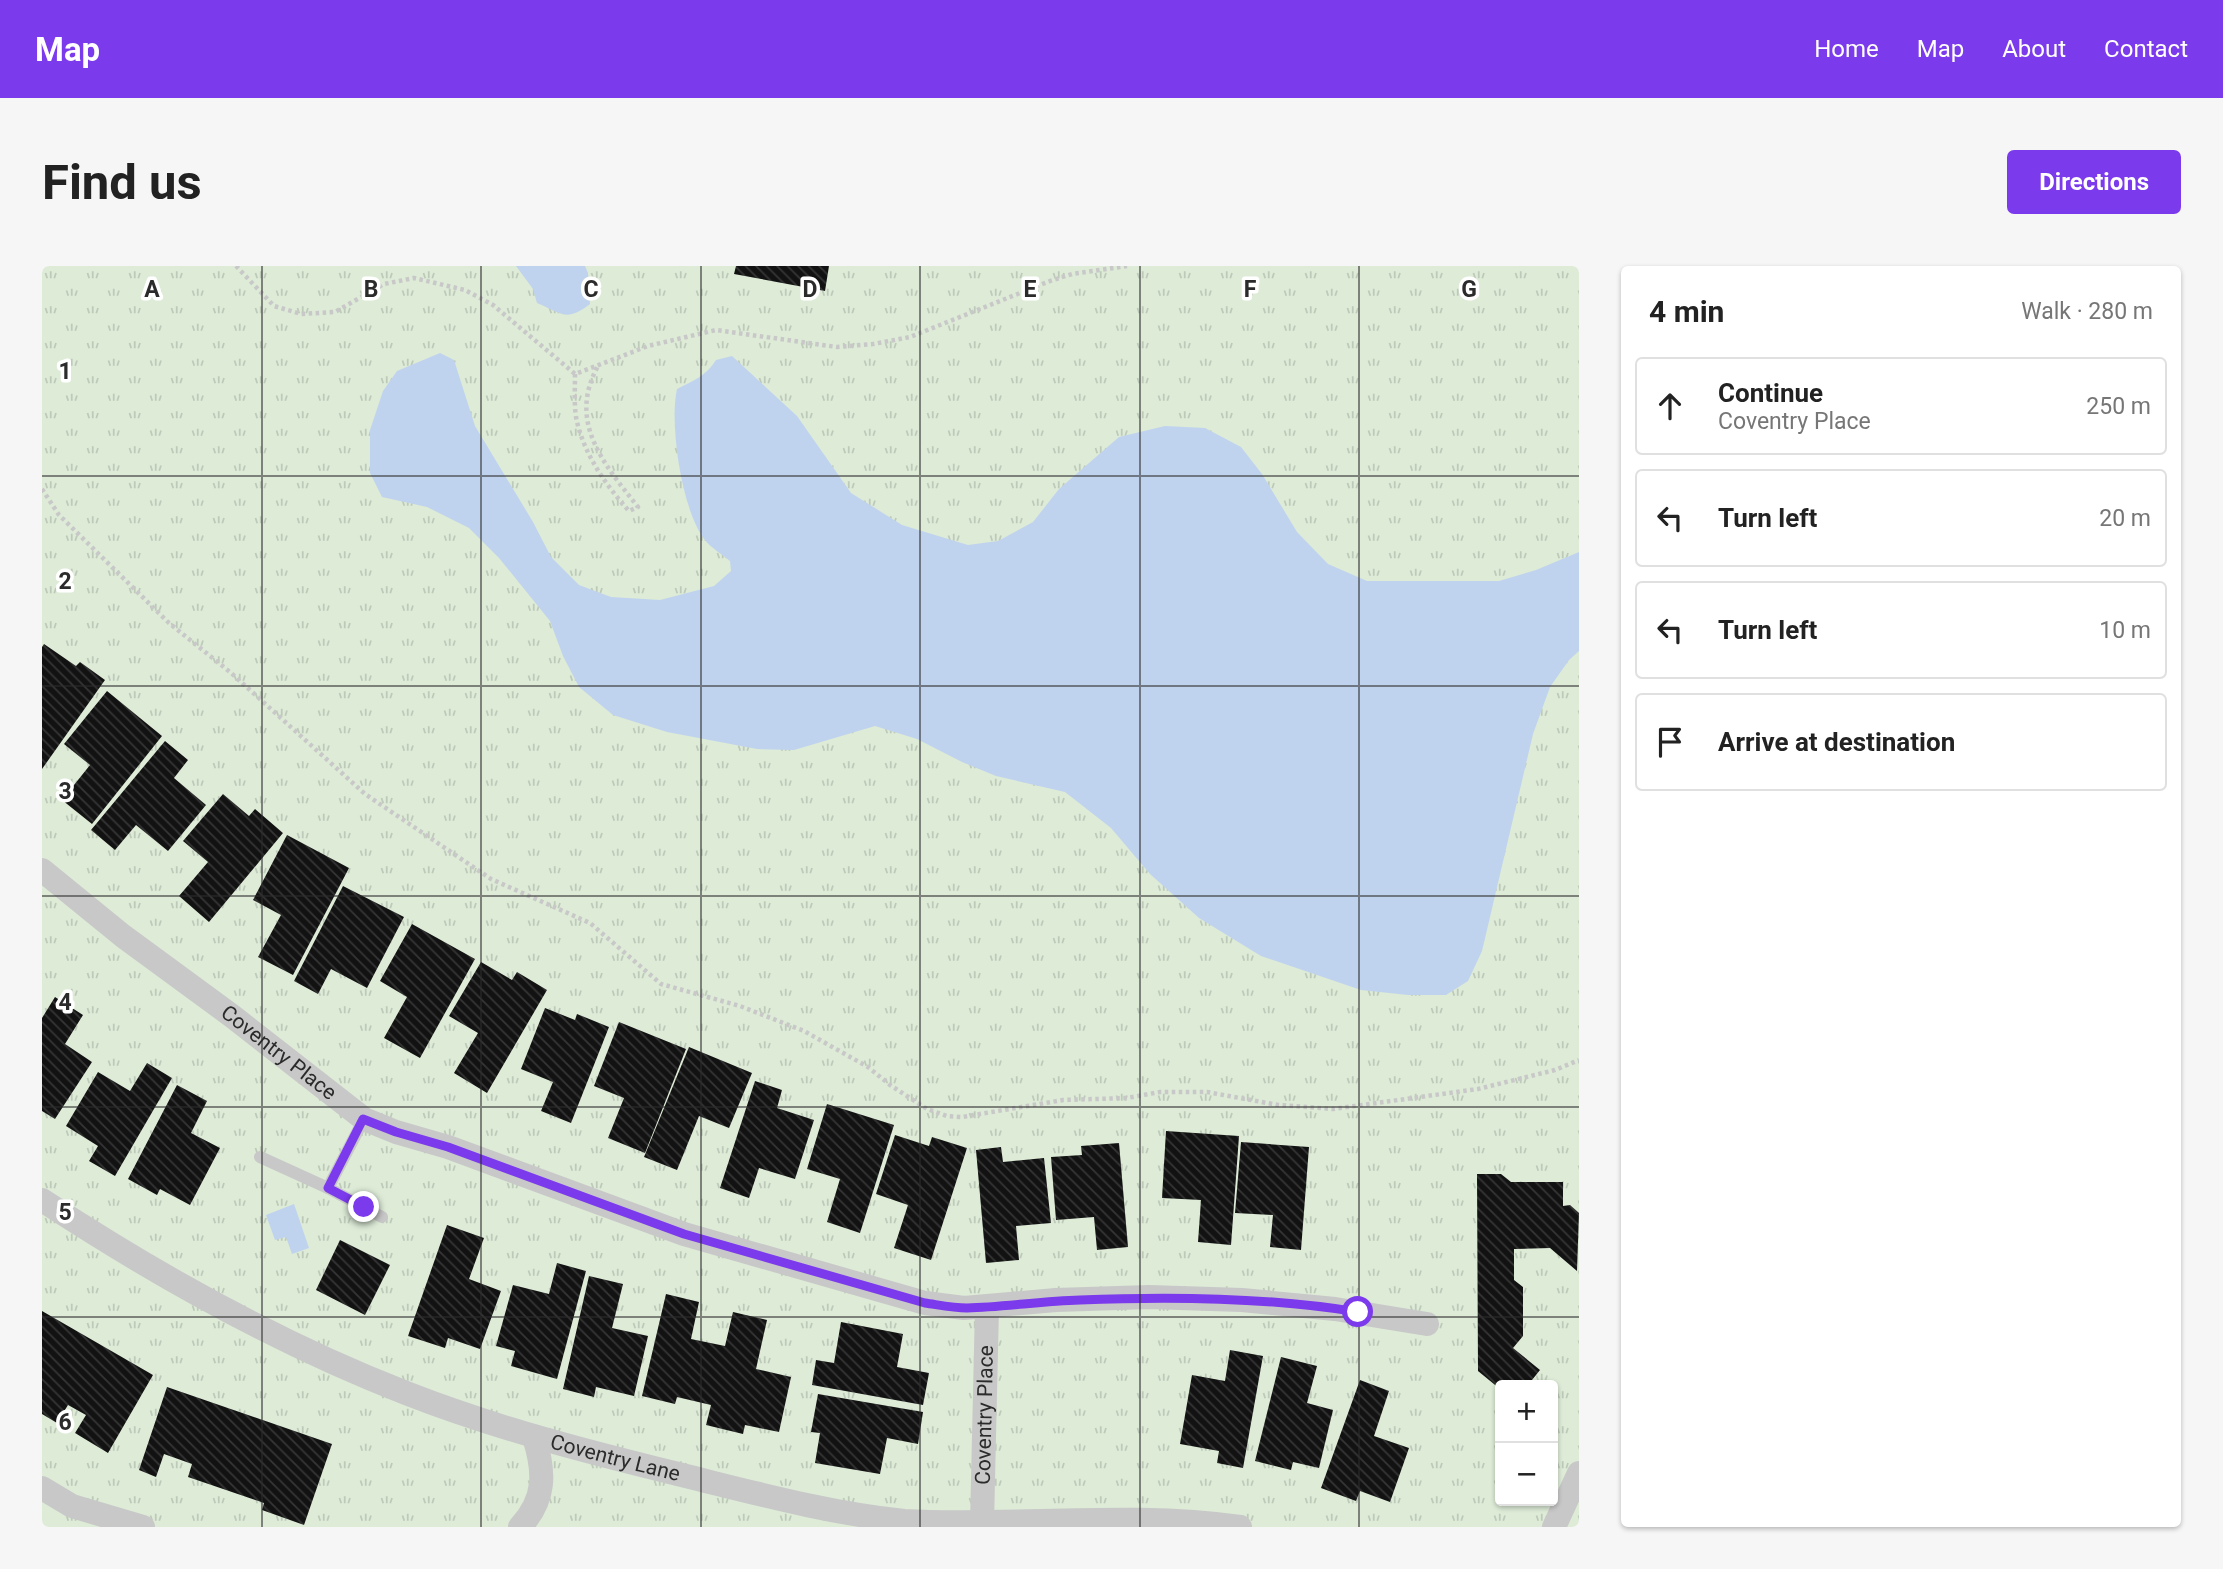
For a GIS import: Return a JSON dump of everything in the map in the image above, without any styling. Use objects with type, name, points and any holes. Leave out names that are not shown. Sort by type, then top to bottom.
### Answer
[{"type":"street","name":"Coventry Place","points":[[42,870],[123,936],[232,1016],[363,1119],[684,1234],[925,1303],[964,1308],[1056,1300],[1149,1297],[1242,1300],[1335,1308],[1427,1324]]},
{"type":"street","name":"Coventry Lane","points":[[42,1200],[121,1252],[202,1298],[309,1352],[407,1393],[534,1437],[830,1512],[907,1521],[982,1523],[1161,1519],[1240,1527]]},
{"type":"street","name":"Coventry Place","points":[[982,1523],[987,1307]]},
{"type":"street","points":[[520,1527],[537,1501],[542,1482],[542,1463],[534,1437]]},
{"type":"street","points":[[1554,1527],[1579,1473]]},
{"type":"street","points":[[42,1488],[72,1506],[144,1527]]},
{"type":"lane","points":[[328,1188],[363,1119]]},
{"type":"lane","points":[[260,1157],[328,1188],[382,1217]]},
{"type":"path","points":[[236,266],[274,306],[301,314],[335,312],[384,284],[414,278],[465,290],[493,305],[575,374],[576,416],[588,455],[629,511],[638,507],[594,447],[589,425],[587,401],[591,379],[598,366]]},
{"type":"path","points":[[575,374],[648,346],[716,330],[837,347],[910,337],[1072,274],[1127,266]]},
{"type":"path","points":[[42,489],[59,515],[169,623],[230,672],[365,794],[491,878],[590,923],[662,984],[740,1006],[804,1031],[868,1067],[927,1109],[947,1116],[962,1117],[1063,1100],[1127,1098],[1160,1092],[1207,1092],[1278,1105],[1333,1109],[1479,1089],[1555,1070],[1579,1060]]},
{"type":"green space","points":[[42,266],[1579,266],[1579,1527],[42,1527]]},
{"type":"water","points":[[516,266],[585,266],[590,304],[575,313],[564,314],[537,303],[533,289]]},
{"type":"water","points":[[440,353],[454,360],[475,426],[551,557],[579,585],[611,597],[660,600],[714,586],[731,571],[730,561],[705,540],[690,510],[679,467],[675,404],[677,389],[694,381],[716,360],[732,356],[797,416],[851,493],[902,525],[968,545],[998,541],[1033,522],[1059,489],[1119,437],[1165,426],[1205,428],[1241,447],[1262,474],[1297,532],[1328,564],[1367,581],[1499,581],[1536,570],[1579,552],[1579,651],[1569,660],[1550,687],[1533,734],[1482,951],[1468,981],[1446,995],[1408,995],[1361,990],[1261,956],[1199,918],[1150,874],[1111,828],[1065,792],[996,776],[917,739],[875,726],[794,750],[757,749],[667,732],[613,715],[579,687],[563,656],[550,621],[499,558],[469,528],[427,507],[382,497],[370,473],[370,430],[383,391],[397,371]]},
{"type":"water","points":[[294,1204],[309,1248],[292,1254],[286,1237],[275,1240],[266,1215]]},
{"type":"building","points":[[736,266],[829,266],[825,291],[734,274]]},
{"type":"building","points":[[44,644],[76,666],[80,662],[105,680],[42,769],[42,647]]},
{"type":"building","points":[[107,691],[162,736],[92,824],[62,800],[90,765],[64,744]]},
{"type":"building","points":[[165,741],[188,760],[174,778],[206,805],[168,851],[136,825],[115,850],[91,830]]},
{"type":"building","points":[[223,794],[249,816],[255,809],[283,833],[209,922],[179,896],[208,862],[183,841]]},
{"type":"building","points":[[287,835],[349,868],[293,975],[258,957],[281,915],[253,900]]},
{"type":"building","points":[[343,886],[404,917],[367,988],[331,969],[318,994],[294,981]]},
{"type":"building","points":[[412,924],[475,959],[420,1058],[384,1038],[407,997],[380,981]]},
{"type":"building","points":[[481,962],[512,980],[517,972],[547,990],[487,1093],[454,1073],[478,1033],[449,1016]]},
{"type":"building","points":[[55,997],[83,1015],[65,1044],[92,1062],[55,1119],[42,1111],[42,1018]]},
{"type":"building","points":[[545,1008],[575,1020],[577,1014],[609,1027],[571,1123],[541,1111],[553,1082],[521,1069]]},
{"type":"building","points":[[619,1022],[686,1049],[645,1153],[608,1138],[624,1098],[594,1086]]},
{"type":"building","points":[[689,1047],[752,1073],[729,1128],[699,1116],[677,1170],[644,1157]]},
{"type":"building","points":[[147,1063],[172,1078],[115,1176],[89,1161],[98,1146],[66,1126],[98,1072],[130,1091]]},
{"type":"building","points":[[755,1081],[782,1090],[777,1108],[814,1120],[795,1179],[759,1168],[749,1198],[720,1188]]},
{"type":"building","points":[[177,1085],[207,1101],[191,1133],[220,1148],[190,1205],[160,1189],[157,1195],[128,1179]]},
{"type":"building","points":[[827,1104],[894,1125],[860,1233],[827,1222],[840,1179],[807,1169]]},
{"type":"building","points":[[1166,1131],[1239,1136],[1231,1245],[1198,1242],[1201,1200],[1162,1198]]},
{"type":"building","points":[[895,1135],[929,1146],[932,1137],[967,1148],[931,1260],[894,1248],[908,1205],[876,1194]]},
{"type":"building","points":[[1241,1142],[1309,1147],[1301,1250],[1270,1247],[1273,1215],[1235,1213]]},
{"type":"building","points":[[1119,1143],[1128,1247],[1097,1250],[1094,1217],[1056,1220],[1051,1157],[1082,1155],[1081,1146]]},
{"type":"building","points":[[1001,1147],[1003,1162],[1044,1158],[1051,1223],[1016,1226],[1019,1260],[986,1263],[976,1150]]},
{"type":"building","points":[[1477,1174],[1501,1174],[1511,1182],[1563,1182],[1563,1206],[1570,1205],[1579,1213],[1577,1271],[1550,1248],[1514,1249],[1514,1280],[1523,1287],[1523,1336],[1513,1348],[1540,1370],[1532,1380],[1495,1380],[1495,1385],[1478,1371]]},
{"type":"building","points":[[447,1225],[484,1238],[469,1279],[501,1291],[480,1349],[448,1338],[445,1348],[408,1336]]},
{"type":"building","points":[[340,1240],[390,1265],[365,1315],[316,1290]]},
{"type":"building","points":[[557,1263],[586,1271],[557,1379],[511,1366],[515,1351],[496,1346],[513,1285],[549,1294]]},
{"type":"building","points":[[589,1276],[623,1284],[612,1328],[648,1336],[634,1396],[596,1387],[594,1397],[563,1389]]},
{"type":"building","points":[[666,1294],[699,1302],[691,1339],[725,1346],[733,1312],[767,1320],[756,1369],[791,1377],[779,1432],[745,1425],[743,1434],[706,1425],[711,1405],[677,1397],[675,1404],[642,1396]]},
{"type":"building","points":[[42,1311],[153,1375],[108,1453],[75,1433],[86,1415],[68,1405],[57,1423],[42,1414]]},
{"type":"building","points":[[841,1322],[903,1334],[897,1367],[929,1373],[923,1405],[812,1385],[816,1360],[834,1363]]},
{"type":"building","points":[[1230,1350],[1263,1356],[1243,1468],[1217,1463],[1219,1451],[1180,1444],[1192,1375],[1225,1381]]},
{"type":"building","points":[[1281,1357],[1317,1366],[1307,1403],[1333,1410],[1319,1468],[1293,1462],[1291,1470],[1255,1461]]},
{"type":"building","points":[[1360,1380],[1389,1391],[1374,1436],[1409,1448],[1390,1502],[1360,1491],[1356,1501],[1321,1488]]},
{"type":"building","points":[[167,1387],[332,1444],[304,1525],[262,1510],[264,1503],[188,1477],[192,1464],[164,1454],[156,1477],[139,1470]]},
{"type":"building","points":[[818,1394],[923,1412],[918,1444],[887,1438],[880,1474],[815,1463],[820,1433],[811,1432]]},
{"type":"route","points":[[364,1207],[328,1188],[363,1119],[448,1147],[684,1234],[925,1303],[964,1308],[1056,1300],[1149,1297],[1242,1300],[1358,1312]]}]
